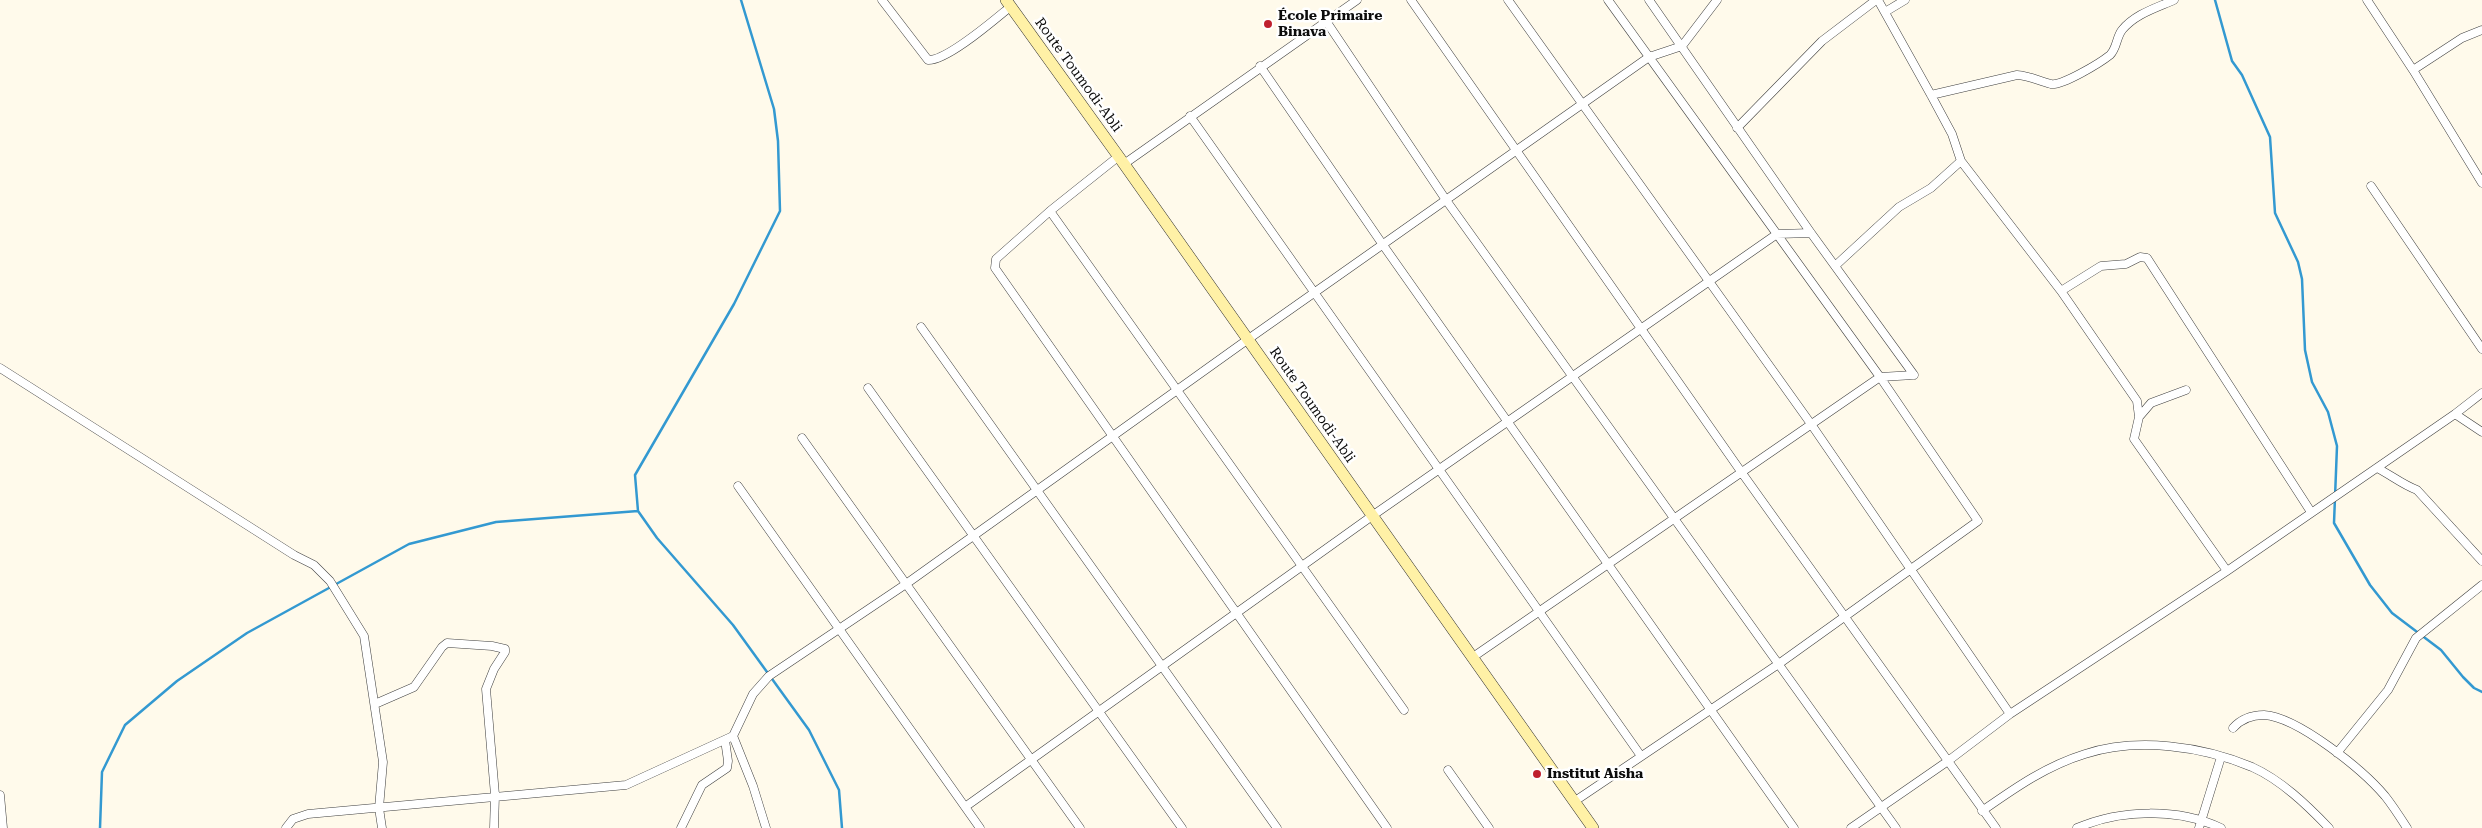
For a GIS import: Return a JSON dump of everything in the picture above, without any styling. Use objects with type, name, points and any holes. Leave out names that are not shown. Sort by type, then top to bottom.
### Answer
[{"type":"street","points":[[882,0],[928,60],[933,61],[959,47],[1008,4]]},
{"type":"street","points":[[1357,0],[1050,211],[996,259],[995,268],[1387,828]]},
{"type":"street","points":[[1410,0],[1742,473],[1996,828]]},
{"type":"street","points":[[1508,0],[1811,424],[2010,714]]},
{"type":"street","points":[[1575,801],[1710,708],[1780,663],[1978,521],[1880,378],[1608,0]]},
{"type":"street","points":[[1473,657],[1880,378],[1914,375],[1811,233],[1649,0]]},
{"type":"street","points":[[286,828],[293,819],[308,814],[494,795],[626,785],[733,736],[744,710],[760,685],[769,676],[906,584],[1247,340],[1517,152],[1649,57],[1682,46],[1717,0]]},
{"type":"street","points":[[1738,128],[1822,41],[1877,0],[1952,134],[1961,161],[2061,291],[2136,401],[2139,417],[2134,439],[2227,571]]},
{"type":"street","points":[[1885,12],[1904,0]]},
{"type":"street","points":[[1931,95],[2017,75],[2031,76],[2052,84],[2062,83],[2110,55],[2114,51],[2121,32],[2134,19],[2174,0]]},
{"type":"street","points":[[2366,0],[2482,182]]},
{"type":"street","name":"Route Toumodi-Abli","points":[[1008,4],[1122,160],[1247,340],[1593,828]]},
{"type":"street","points":[[1326,22],[1446,200],[1780,663],[1896,828]]},
{"type":"street","points":[[2412,70],[2462,38],[2482,30]]},
{"type":"street","points":[[1260,66],[1383,245],[1794,828]]},
{"type":"street","points":[[1190,116],[1541,611],[1641,756]]},
{"type":"street","points":[[1835,266],[1900,207],[1931,188],[1961,161]]},
{"type":"street","points":[[2371,186],[2482,349]]},
{"type":"street","points":[[1050,211],[1404,710]]},
{"type":"street","points":[[965,807],[1372,516],[1777,234],[1811,233]]},
{"type":"street","points":[[2061,291],[2101,266],[2126,264],[2140,257],[2146,258],[2311,512]]},
{"type":"street","points":[[921,327],[1277,828]]},
{"type":"street","points":[[0,368],[150,465],[294,555],[314,565],[330,581],[364,636],[383,770],[379,808],[382,828]]},
{"type":"street","points":[[868,388],[975,535],[1182,828]]},
{"type":"street","points":[[2139,417],[2151,403],[2186,390]]},
{"type":"street","points":[[1851,828],[1948,761],[2010,714],[2227,571],[2455,414],[2482,393]]},
{"type":"street","points":[[2455,414],[2482,432]]},
{"type":"street","points":[[802,438],[1080,828]]},
{"type":"street","points":[[2377,468],[2397,478],[2407,487],[2417,490],[2482,561]]},
{"type":"street","points":[[738,486],[980,828]]},
{"type":"street","points":[[2337,753],[2388,690],[2416,638],[2482,585]]},
{"type":"street","points":[[375,704],[414,687],[444,645],[455,643],[505,649],[486,689],[494,795],[494,828]]},
{"type":"street","points":[[2233,728],[2240,721],[2251,717],[2273,717],[2302,730],[2358,769],[2384,796],[2407,828]]},
{"type":"street","points":[[733,736],[753,786],[766,828]]},
{"type":"street","points":[[681,828],[702,785],[727,768],[728,760],[725,740]]},
{"type":"street","points":[[1982,811],[2029,778],[2085,754],[2110,748],[2169,747],[2221,757],[2252,768],[2299,798],[2329,828]]},
{"type":"street","points":[[2200,824],[2221,757]]},
{"type":"street","points":[[1448,770],[1489,828]]},
{"type":"street","points":[[0,795],[3,828]]},
{"type":"street","points":[[2078,828],[2099,819],[2151,813],[2221,828]]},
{"type":"waterway","points":[[741,0],[774,109],[778,141],[780,211],[734,304],[635,475],[638,511],[657,538],[733,625],[809,730],[839,790],[842,828]]},
{"type":"waterway","points":[[2215,0],[2232,61],[2242,75],[2270,137],[2275,213],[2298,262],[2302,279],[2305,350],[2312,382],[2328,412],[2337,446],[2334,523],[2370,585],[2392,613],[2441,650],[2463,677],[2474,688],[2482,692]]},
{"type":"waterway","points":[[100,828],[102,772],[125,725],[177,681],[247,633],[409,544],[496,522],[638,511]]},
{"type":"place","name":"École Primaire Binava","points":[[1268,24]]},
{"type":"place","name":"Institut Aisha","points":[[1537,774]]}]
